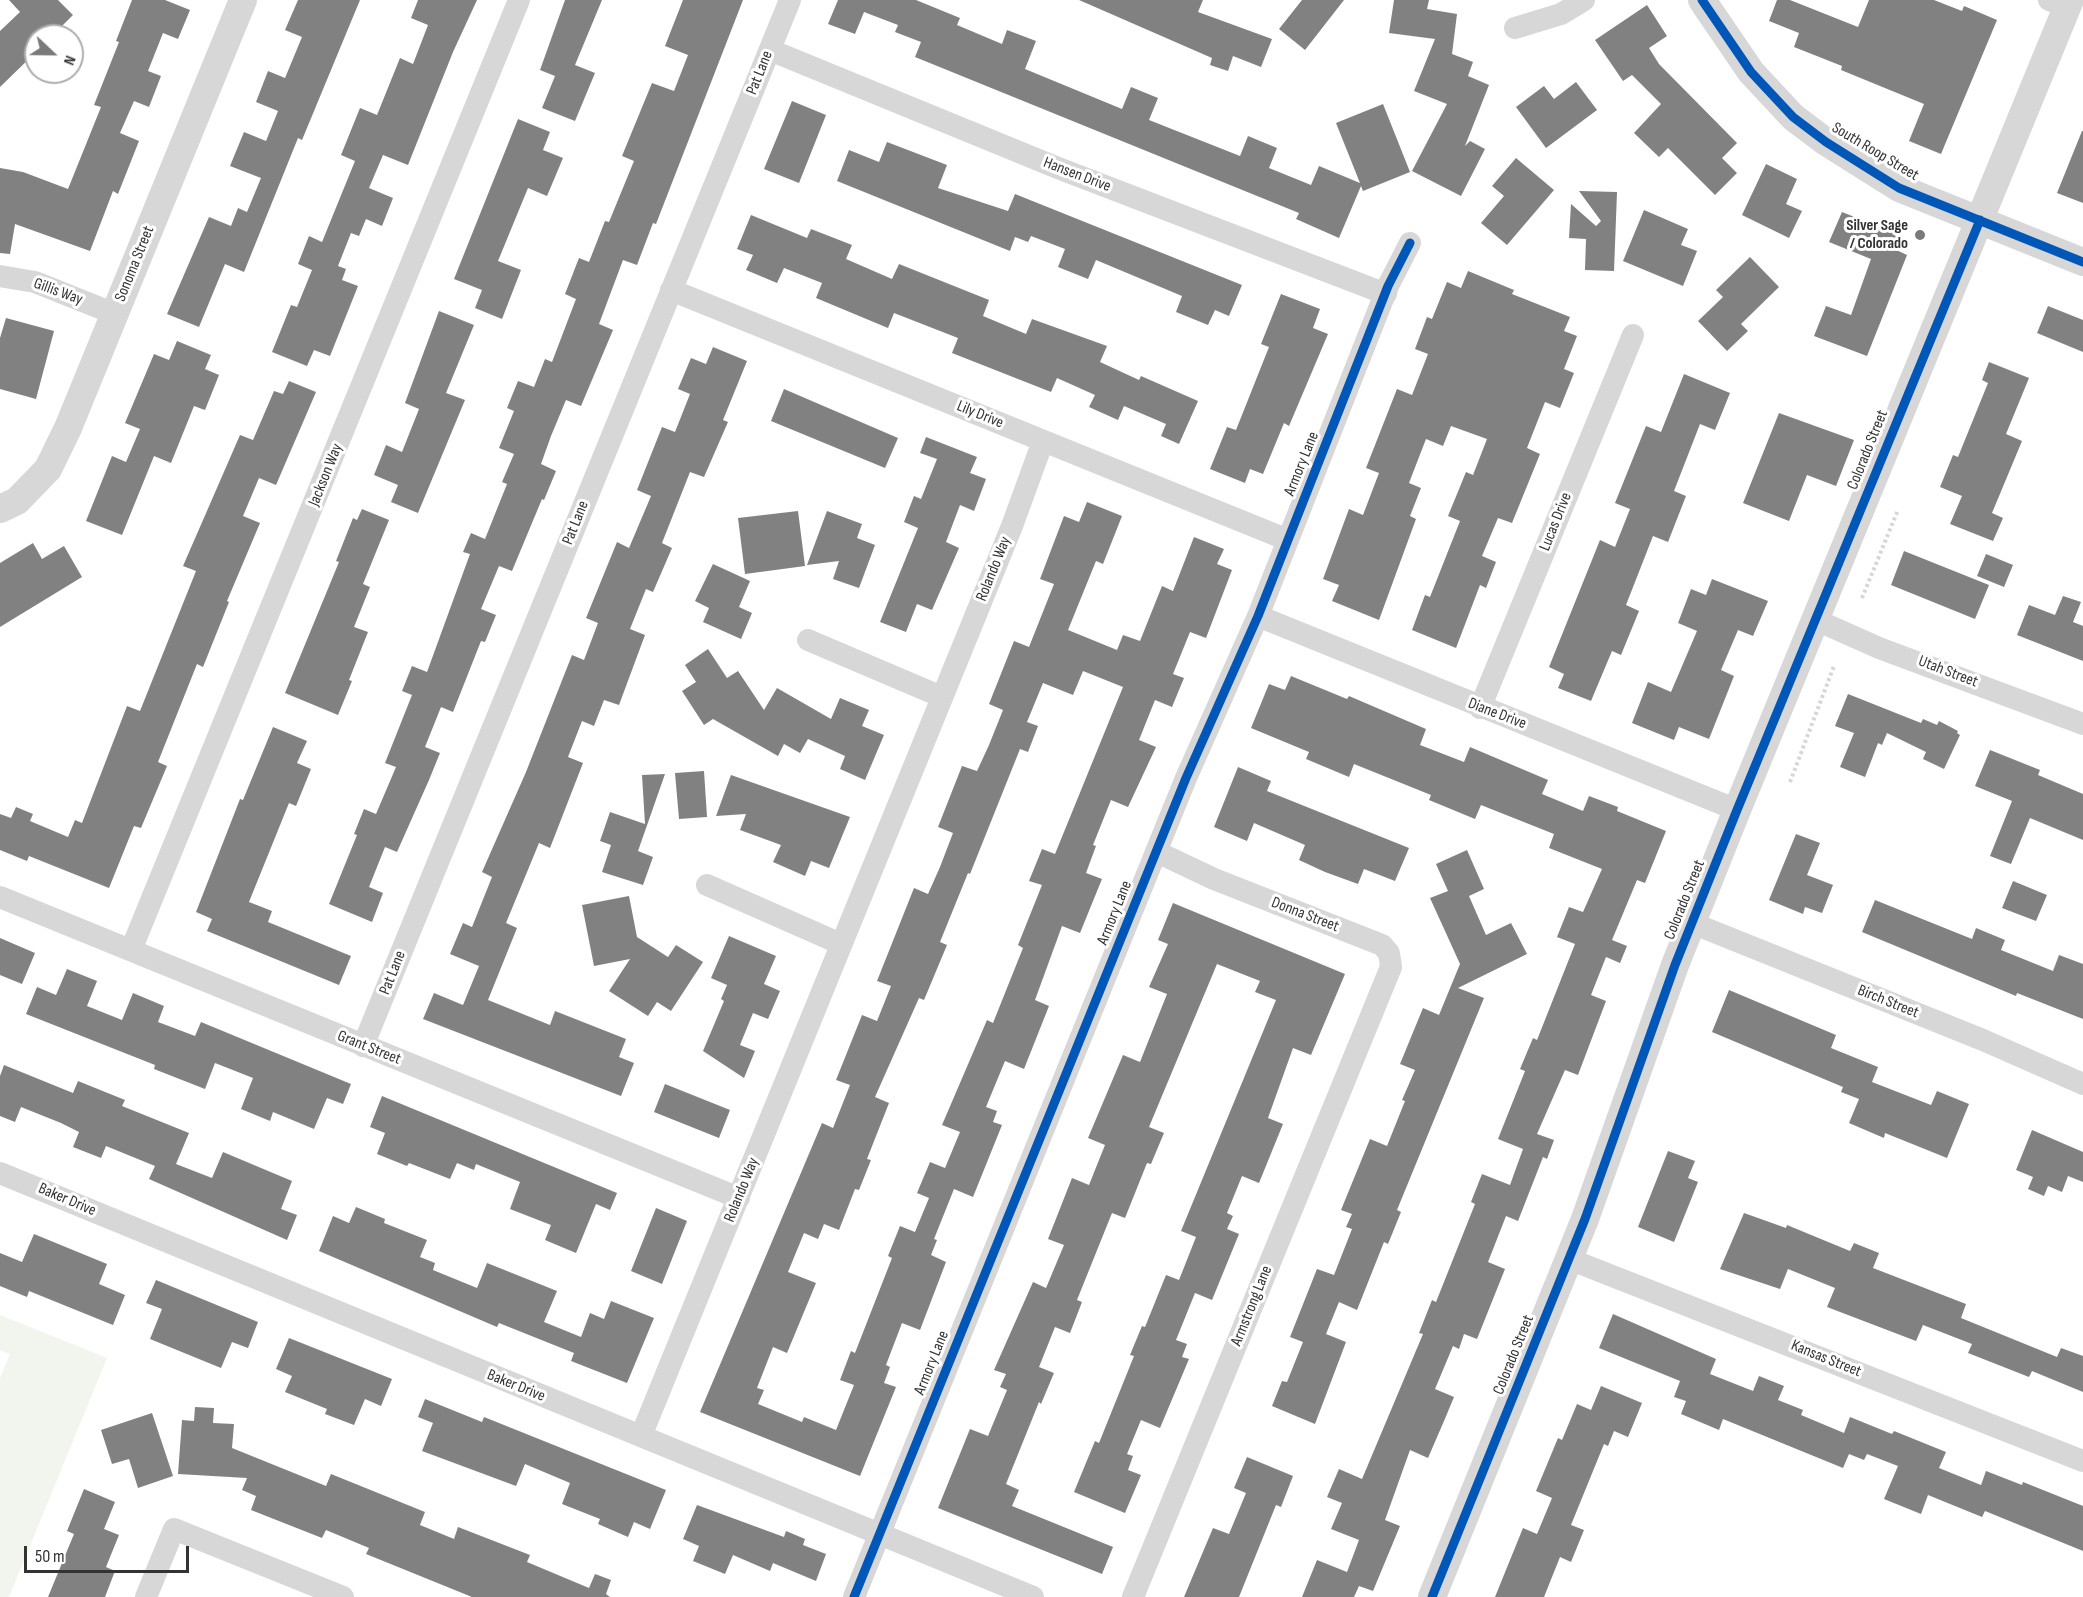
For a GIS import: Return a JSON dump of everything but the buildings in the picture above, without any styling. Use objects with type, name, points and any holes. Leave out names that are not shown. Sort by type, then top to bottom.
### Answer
[{"type":"street","name":"Sonoma Street","points":[[0,509],[17,501],[48,469],[69,428],[243,0]]},
{"type":"street","name":"Jackson Way","points":[[131,950],[519,0]]},
{"type":"street","name":"Pat Lane","points":[[363,1046],[790,0]]},
{"type":"street","points":[[1515,28],[1561,14],[1584,0]]},
{"type":"street","name":"South Roop Street","points":[[1702,0],[1751,72],[1793,117],[1827,142],[1899,188],[2083,262]]},
{"type":"street","name":"Colorado Street","points":[[1432,1597],[1569,1259],[1692,923],[1814,619],[1980,220],[2062,2]]},
{"type":"street","name":"Hansen Drive","points":[[770,50],[1058,168],[1386,294]]},
{"type":"street","name":"Armory Lane","points":[[854,1597],[1156,852],[1257,616],[1386,294],[1410,243]]},
{"type":"street","name":"Gillis Way","points":[[0,276],[35,282],[115,314]]},
{"type":"street","name":"Lily Drive","points":[[671,291],[1288,540]]},
{"type":"street","name":"Lucas Drive","points":[[1480,708],[1633,335]]},
{"type":"street","name":"Rolando Way","points":[[641,1436],[942,697],[1043,441]]},
{"type":"street","name":"Diane Drive","points":[[1257,616],[1737,810]]},
{"type":"street","name":"Utah Street","points":[[1814,619],[1879,648],[2083,724]]},
{"type":"street","points":[[808,640],[942,697]]},
{"type":"street","name":"Donna Street","points":[[1156,852],[1214,879],[1382,945],[1389,952],[1391,967],[1370,1015]]},
{"type":"street","points":[[707,885],[841,944]]},
{"type":"street","name":"Grant Street","points":[[0,897],[739,1198]]},
{"type":"street","name":"Birch Street","points":[[1692,923],[1983,1040],[2083,1084]]},
{"type":"street","name":"Armstrong Lane","points":[[1133,1597],[1370,1015]]},
{"type":"street","name":"Baker Drive","points":[[0,1173],[1033,1597]]},
{"type":"street","name":"Kansas Street","points":[[1569,1259],[2083,1461]]},
{"type":"street","points":[[146,1597],[174,1529],[343,1597]]},
{"type":"path","points":[[1862,598],[1898,510]]},
{"type":"path","points":[[1790,782],[1834,666]]},
{"type":"shaded area","points":[[0,1315],[107,1358],[9,1597],[0,1597],[0,1378],[10,1354],[0,1350]]},
{"type":"cycle path","points":[[1702,0],[1751,72],[1793,117],[1826,142],[1899,188],[2083,262]]},
{"type":"cycle path","points":[[1432,1597],[1585,1219],[1675,965],[1980,220]]},
{"type":"cycle path","points":[[854,1597],[1186,778],[1258,616],[1388,286],[1410,243]]},
{"type":"place","name":"Silver Sage / Colorado","points":[[1920,235]]}]
